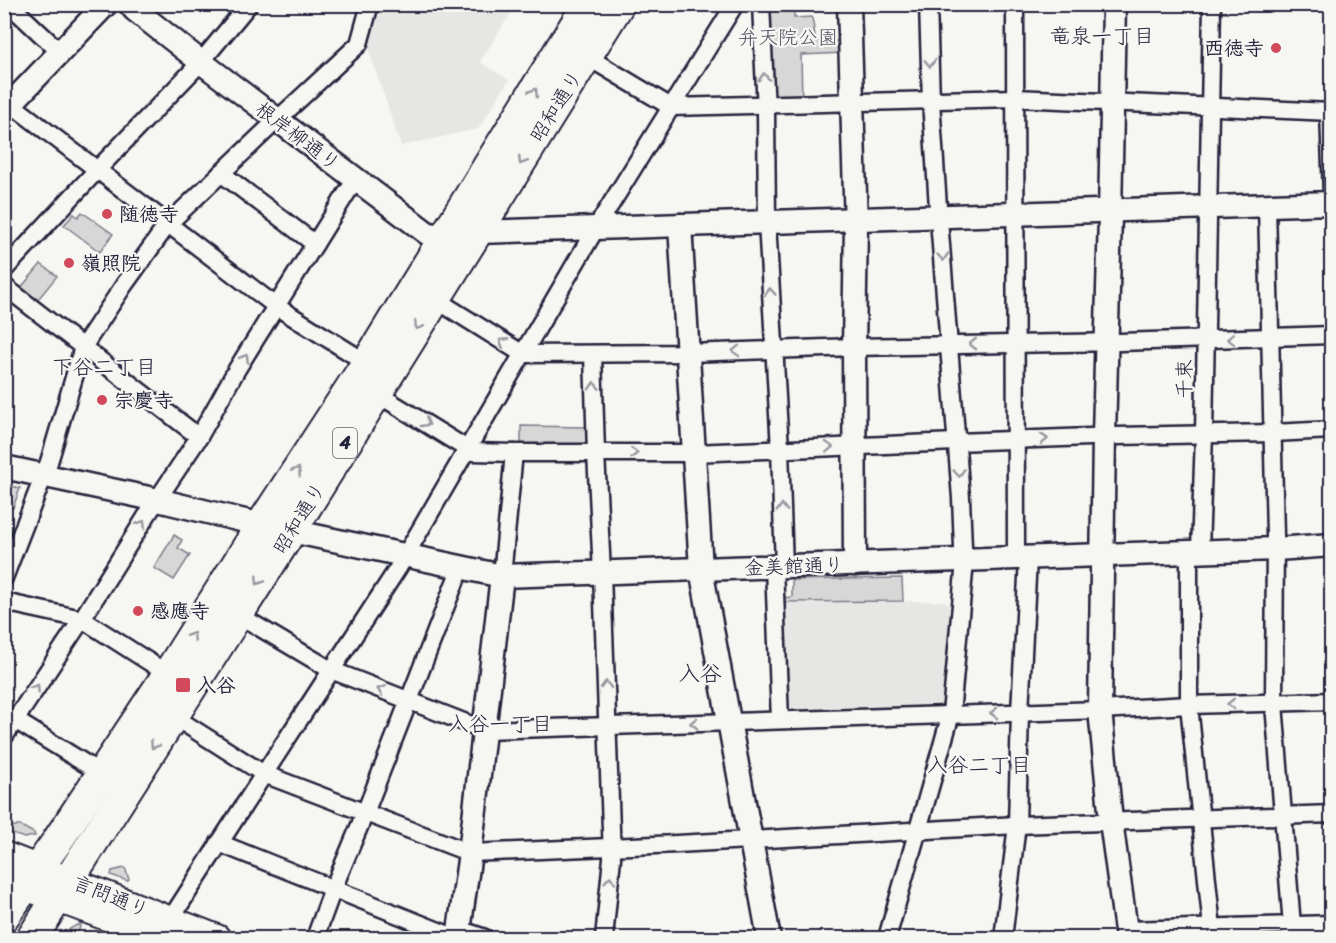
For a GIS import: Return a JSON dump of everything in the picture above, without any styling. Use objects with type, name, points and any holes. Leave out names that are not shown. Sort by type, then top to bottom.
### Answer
[{"type":"highway","name":"昭和通り","points":[[41,897],[56,843],[168,674],[367,363],[588,4]]},
{"type":"highway","name":"昭和通り","points":[[4,916],[41,897],[173,716],[619,4]]},
{"type":"highway","points":[[4,938],[41,897]]},
{"type":"main road","name":"言問通り","points":[[4,855],[41,897],[167,929],[217,939]]},
{"type":"street","points":[[9,4],[60,52]]},
{"type":"street","points":[[106,4],[8,108],[97,170],[277,307],[367,363]]},
{"type":"street","name":"根岸柳通り","points":[[130,4],[201,62],[427,233],[444,238]]},
{"type":"street","points":[[4,270],[201,62],[249,4]]},
{"type":"street","points":[[4,578],[43,476],[83,346],[168,224],[359,44],[370,4]]},
{"type":"street","points":[[167,929],[219,843],[405,555],[596,228],[735,4]]},
{"type":"street","points":[[761,4],[766,105],[766,222],[780,449],[780,720]]},
{"type":"street","points":[[849,4],[856,219],[855,564]]},
{"type":"street","points":[[887,939],[951,714],[964,572],[962,508],[939,216],[928,4]]},
{"type":"street","points":[[1003,939],[1017,825],[1022,558],[1015,440],[1015,4]]},
{"type":"street","points":[[1114,4],[1100,710],[1111,821],[1126,934],[1292,932],[1332,924]]},
{"type":"street","name":"千束","points":[[1212,4],[1204,434],[1195,552],[1189,705],[1212,933]]},
{"type":"street","points":[[586,56],[671,107],[1015,98],[1330,112],[1332,195]]},
{"type":"street","points":[[221,173],[315,244]]},
{"type":"street","points":[[4,737],[10,719],[82,619],[199,437],[237,369],[357,180]]},
{"type":"street","points":[[444,238],[478,232],[1332,203]]},
{"type":"street","points":[[1267,205],[1276,549],[1274,704],[1292,932]]},
{"type":"street","points":[[680,225],[701,569],[769,939]]},
{"type":"street","points":[[4,286],[199,437]]},
{"type":"street","points":[[435,299],[523,354],[688,353],[1332,335]]},
{"type":"street","points":[[593,354],[612,846],[604,939]]},
{"type":"street","points":[[376,393],[472,452],[693,453],[1104,436],[1332,430]]},
{"type":"street","points":[[458,935],[470,853],[514,453]]},
{"type":"street","name":"金美館通り","points":[[4,467],[502,576],[1276,549],[1332,545]]},
{"type":"street","points":[[315,939],[461,567]]},
{"type":"street","points":[[4,602],[82,619],[168,674]]},
{"type":"street","points":[[237,614],[331,670],[484,730],[1332,701]]},
{"type":"street","points":[[173,716],[264,774],[470,853],[1017,825],[1332,814]]},
{"type":"street","points":[[10,719],[102,774]]},
{"type":"street","points":[[219,843],[333,889],[458,935],[486,939]]},
{"type":"shaded area","points":[[376,5],[516,5],[480,62],[509,80],[478,129],[401,146],[367,45]]},
{"type":"shaded area","points":[[945,601],[950,606],[946,705],[943,709],[787,715],[781,603]]},
{"type":"green space","name":"弁天院公園","points":[[766,5],[794,5],[794,18],[812,17],[816,41],[842,41],[843,53],[801,55],[802,100],[768,103]]},
{"type":"green space","points":[[82,212],[113,234],[100,252],[64,225],[74,214],[78,217]]},
{"type":"green space","points":[[41,264],[57,276],[35,303],[19,290]]},
{"type":"green space","points":[[521,426],[589,427],[589,447],[521,446]]},
{"type":"green space","points":[[5,485],[20,488],[13,508],[6,506],[5,517]]},
{"type":"green space","points":[[174,535],[182,540],[178,548],[190,555],[174,580],[154,568]]},
{"type":"green space","points":[[902,578],[903,601],[782,602],[782,598],[792,597],[792,580]]},
{"type":"green space","points":[[14,826],[21,826],[34,833],[35,836],[24,838],[10,833],[9,830]]},
{"type":"green space","points":[[125,868],[129,879],[127,881],[111,875],[112,871]]},
{"type":"green space","points":[[81,924],[76,938],[61,938],[70,929]]},
{"type":"place","name":"西徳寺","points":[[1276,48]]},
{"type":"place","name":"随徳寺","points":[[107,214]]},
{"type":"place","name":"嶺照院","points":[[69,263]]},
{"type":"place","name":"宗慶寺","points":[[102,400]]},
{"type":"place","name":"感應寺","points":[[138,611]]},
{"type":"place","name":"入谷","points":[[183,685]]},
{"type":"district","name":"竜泉一丁目","points":[[1102,36]]},
{"type":"district","name":"下谷二丁目","points":[[104,367]]},
{"type":"district","name":"入谷","points":[[700,673]]},
{"type":"district","name":"入谷一丁目","points":[[500,724]]},
{"type":"district","name":"入谷二丁目","points":[[979,765]]}]
